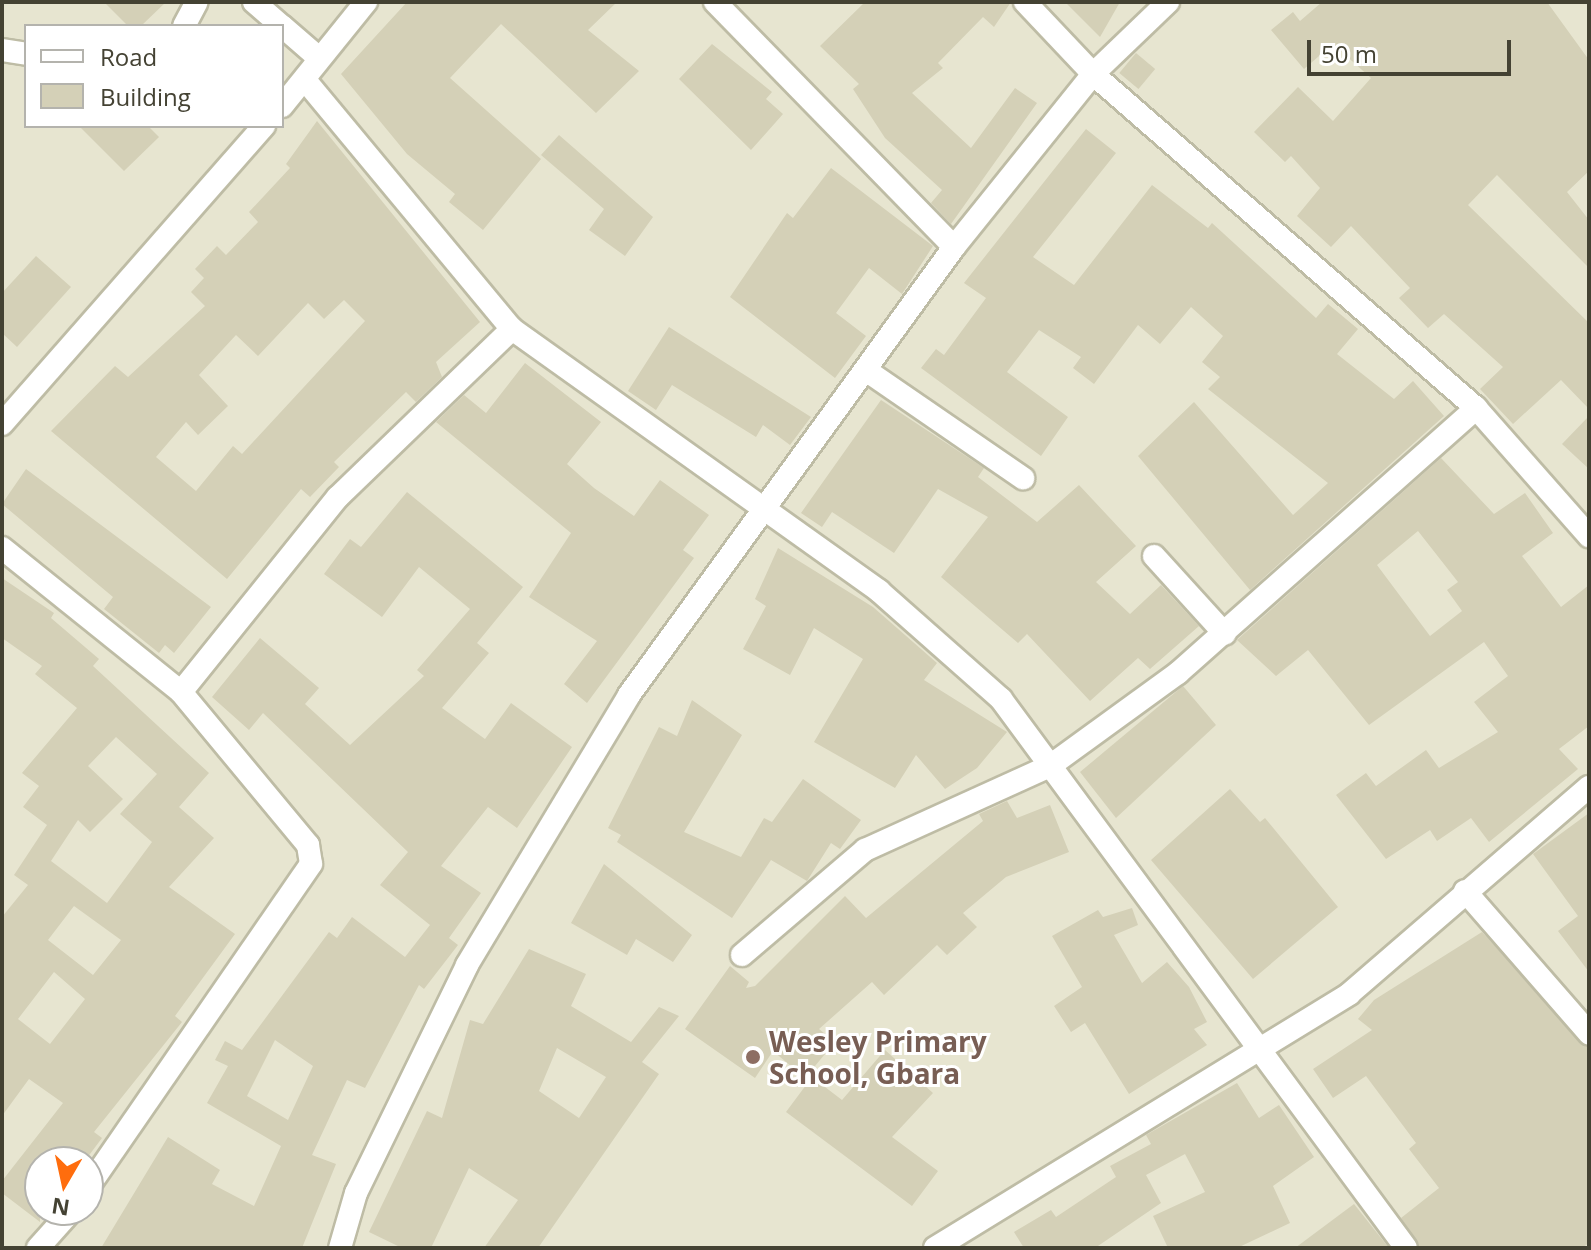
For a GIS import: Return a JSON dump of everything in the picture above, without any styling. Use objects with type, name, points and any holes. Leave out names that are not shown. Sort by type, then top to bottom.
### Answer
[{"type":"street","points":[[185,24],[197,2]]},
{"type":"street","points":[[254,2],[280,24]]},
{"type":"street","points":[[284,104],[366,2]]},
{"type":"street","points":[[715,2],[954,247]]},
{"type":"street","points":[[1025,2],[1093,74],[1476,408],[1589,536]]},
{"type":"street","points":[[340,1248],[356,1193],[467,965],[629,695],[762,511],[870,373],[954,247],[1093,74],[1168,2]]},
{"type":"street","points":[[284,28],[319,58]]},
{"type":"street","points":[[2,50],[24,54]]},
{"type":"street","points":[[305,80],[512,329],[901,611],[1001,699],[1259,1053],[1406,1248]]},
{"type":"street","points":[[2,424],[262,128]]},
{"type":"street","points":[[181,692],[338,497],[512,329]]},
{"type":"street","points":[[870,373],[1023,478]]},
{"type":"street","points":[[742,955],[865,850],[1050,766],[1225,634],[1476,408]]},
{"type":"street","points":[[2,548],[181,692],[308,845],[311,864],[104,1164]]},
{"type":"street","points":[[1154,556],[1225,634]]},
{"type":"street","points":[[935,1248],[1051,1171],[1259,1053],[1349,994],[1589,787]]},
{"type":"street","points":[[1465,891],[1589,1033]]},
{"type":"street","points":[[38,1248],[58,1226]]},
{"type":"shaded area","points":[[2,2],[1589,2],[1589,1248],[2,1248]]},
{"type":"building","points":[[104,2],[166,2],[143,24],[126,24]]},
{"type":"building","points":[[407,2],[617,2],[588,30],[639,71],[596,113],[501,24],[450,78],[541,159],[483,230],[449,202],[455,194],[407,154],[341,74]]},
{"type":"building","points":[[865,2],[1011,2],[994,27],[983,17],[938,63],[943,68],[912,93],[971,148],[1015,88],[1037,103],[951,224],[931,203],[942,190],[885,138],[853,89],[859,84],[820,46]]},
{"type":"building","points":[[1065,2],[1120,2],[1100,37]]},
{"type":"building","points":[[1322,2],[1547,2],[1589,60],[1589,171],[1567,192],[1589,220],[1589,268],[1497,175],[1468,205],[1589,323],[1589,409],[1561,380],[1513,424],[1480,389],[1503,367],[1444,314],[1428,328],[1399,298],[1410,288],[1351,226],[1331,247],[1297,216],[1320,188],[1291,156],[1285,162],[1254,132],[1298,87],[1333,121],[1371,78],[1333,44],[1304,69],[1271,30],[1293,12],[1300,21]]},
{"type":"building","points":[[712,44],[772,92],[766,99],[783,114],[751,150],[679,79]]},
{"type":"building","points":[[1136,53],[1155,69],[1138,89],[1119,73]]},
{"type":"building","points":[[317,121],[480,322],[436,362],[442,377],[416,402],[406,392],[334,462],[339,467],[310,497],[301,489],[227,579],[51,431],[115,366],[128,377],[205,306],[191,292],[204,278],[195,269],[217,246],[226,255],[258,222],[249,212],[290,168],[286,164]],"holes":[[[344,300],[365,321],[242,454],[233,446],[196,491],[156,457],[186,422],[198,435],[228,406],[199,375],[236,335],[258,356],[308,303],[324,319]]]},
{"type":"building","points":[[81,128],[150,128],[159,137],[124,171]]},
{"type":"building","points":[[1086,129],[1116,153],[1033,257],[1074,285],[1152,185],[1208,228],[1212,223],[1316,318],[1328,304],[1358,329],[1337,354],[1394,399],[1413,381],[1444,416],[1250,590],[1138,456],[1194,402],[1293,515],[1328,483],[1208,389],[1220,377],[1202,362],[1223,336],[1191,307],[1160,344],[1138,325],[1094,384],[1073,368],[1081,357],[1039,330],[1007,372],[1068,417],[1041,456],[921,368],[936,349],[944,355],[986,298],[964,283]]},
{"type":"building","points":[[559,135],[653,217],[625,256],[589,230],[604,209],[541,155]]},
{"type":"building","points":[[831,168],[933,246],[902,294],[869,268],[836,313],[866,336],[835,378],[730,297],[787,213],[793,218]]},
{"type":"building","points":[[36,256],[71,287],[17,347],[2,333],[2,293]]},
{"type":"building","points":[[669,327],[811,417],[790,445],[763,425],[756,437],[672,385],[656,410],[628,391]]},
{"type":"building","points":[[525,363],[601,422],[567,464],[594,488],[634,516],[660,480],[709,515],[683,550],[694,558],[587,703],[564,684],[597,641],[529,597],[571,533],[436,422],[464,395],[486,413]]},
{"type":"building","points":[[881,400],[984,468],[978,477],[1037,522],[1079,485],[1136,546],[1096,582],[1130,614],[1161,585],[1199,626],[1150,669],[1138,658],[1090,701],[1027,634],[1018,643],[941,577],[988,517],[938,489],[894,553],[832,512],[822,527],[801,513]]},
{"type":"building","points":[[1589,416],[1589,469],[1562,444]]},
{"type":"building","points":[[1441,458],[1494,514],[1525,493],[1553,533],[1522,556],[1561,607],[1589,585],[1589,726],[1559,749],[1578,769],[1489,842],[1471,818],[1437,841],[1430,830],[1386,859],[1336,795],[1366,773],[1376,786],[1426,750],[1439,768],[1498,732],[1474,702],[1508,676],[1484,642],[1369,725],[1308,650],[1276,676],[1237,640]],"holes":[[[1418,531],[1458,582],[1447,590],[1462,611],[1430,636],[1377,565]]]},
{"type":"building","points":[[26,469],[211,607],[174,653],[165,645],[159,653],[104,609],[113,597],[2,504]]},
{"type":"building","points":[[407,492],[523,587],[477,643],[489,653],[442,708],[485,739],[511,703],[572,747],[517,828],[488,807],[441,866],[481,893],[449,938],[458,945],[424,989],[419,985],[365,1088],[347,1080],[312,1155],[336,1164],[302,1248],[101,1248],[168,1137],[220,1170],[212,1184],[254,1206],[281,1146],[207,1103],[228,1066],[215,1060],[225,1041],[242,1050],[329,932],[337,938],[352,917],[405,957],[430,925],[380,885],[408,852],[263,713],[249,730],[212,697],[260,638],[319,688],[305,704],[350,745],[424,676],[417,670],[470,609],[419,567],[382,617],[324,574],[350,539],[361,547]],"holes":[[[275,1040],[313,1066],[288,1120],[247,1096]]]},
{"type":"building","points":[[778,548],[873,607],[937,663],[924,680],[1007,732],[977,768],[945,789],[916,755],[895,788],[814,742],[863,659],[814,628],[790,675],[743,649],[766,606],[755,599]]},
{"type":"building","points":[[2,578],[54,613],[51,618],[99,659],[93,666],[209,773],[179,807],[214,838],[169,887],[235,934],[175,1016],[182,1022],[94,1132],[102,1138],[96,1146],[29,1146],[63,1103],[29,1079],[2,1116],[2,917],[28,885],[14,875],[47,825],[23,807],[39,786],[22,773],[77,708],[35,674],[42,666],[2,638]],"holes":[[[116,737],[157,774],[120,814],[152,842],[107,903],[51,861],[78,820],[90,832],[123,799],[88,766]],[[74,906],[121,940],[93,975],[48,940]],[[54,972],[85,999],[50,1044],[18,1019]]]},
{"type":"building","points":[[1183,686],[1216,725],[1116,818],[1080,772]]},
{"type":"building","points":[[692,700],[742,735],[684,832],[741,857],[764,818],[772,822],[803,779],[861,820],[840,849],[831,843],[807,881],[771,860],[732,918],[617,842],[621,835],[608,828],[659,727],[677,736]]},
{"type":"building","points":[[1230,789],[1260,822],[1265,818],[1338,907],[1253,979],[1151,860]]},
{"type":"building","points":[[1007,801],[1017,818],[1050,805],[1069,852],[1006,877],[963,913],[977,927],[947,955],[937,945],[884,995],[872,982],[819,1029],[835,1042],[805,1078],[773,1051],[755,1078],[685,1029],[730,966],[749,982],[746,988],[755,986],[845,896],[866,918],[983,821],[979,814]]},
{"type":"building","points":[[1589,813],[1589,972],[1558,931],[1578,916],[1533,854]]},
{"type":"building","points":[[604,864],[692,935],[673,962],[636,939],[627,955],[571,923]]},
{"type":"building","points":[[1132,908],[1138,925],[1114,935],[1142,983],[1167,962],[1189,987],[1207,1022],[1194,1029],[1207,1045],[1129,1094],[1085,1023],[1071,1032],[1054,1006],[1082,987],[1052,936],[1098,910],[1103,917]]},
{"type":"building","points":[[1482,932],[1589,1047],[1589,1243],[1582,1248],[1420,1248],[1401,1218],[1439,1188],[1409,1149],[1416,1143],[1366,1076],[1333,1098],[1313,1069],[1372,1030],[1358,1019],[1374,1000]]},
{"type":"building","points":[[529,949],[586,974],[571,1006],[631,1042],[659,1007],[679,1016],[642,1062],[659,1074],[538,1248],[484,1248],[518,1200],[469,1168],[431,1248],[402,1248],[369,1232],[427,1111],[442,1118],[470,1020],[483,1024]],"holes":[[[557,1048],[606,1077],[579,1118],[539,1091]]]},
{"type":"building","points":[[885,1050],[933,1093],[892,1137],[938,1171],[912,1206],[786,1112],[812,1077],[842,1100]]},
{"type":"building","points":[[1237,1083],[1259,1118],[1279,1105],[1314,1157],[1273,1186],[1290,1223],[1237,1248],[1168,1248],[1153,1216],[1205,1192],[1185,1154],[1146,1175],[1161,1203],[1095,1248],[1024,1248],[1014,1232],[1051,1210],[1056,1217],[1116,1177],[1110,1166],[1151,1144],[1146,1135]]},
{"type":"building","points":[[24,1153],[24,1210],[2,1193],[2,1181]]},
{"type":"building","points":[[1354,1204],[1389,1248],[1295,1248]]},
{"type":"place","name":"Wesley Primary School, Gbara","points":[[753,1057]]}]
